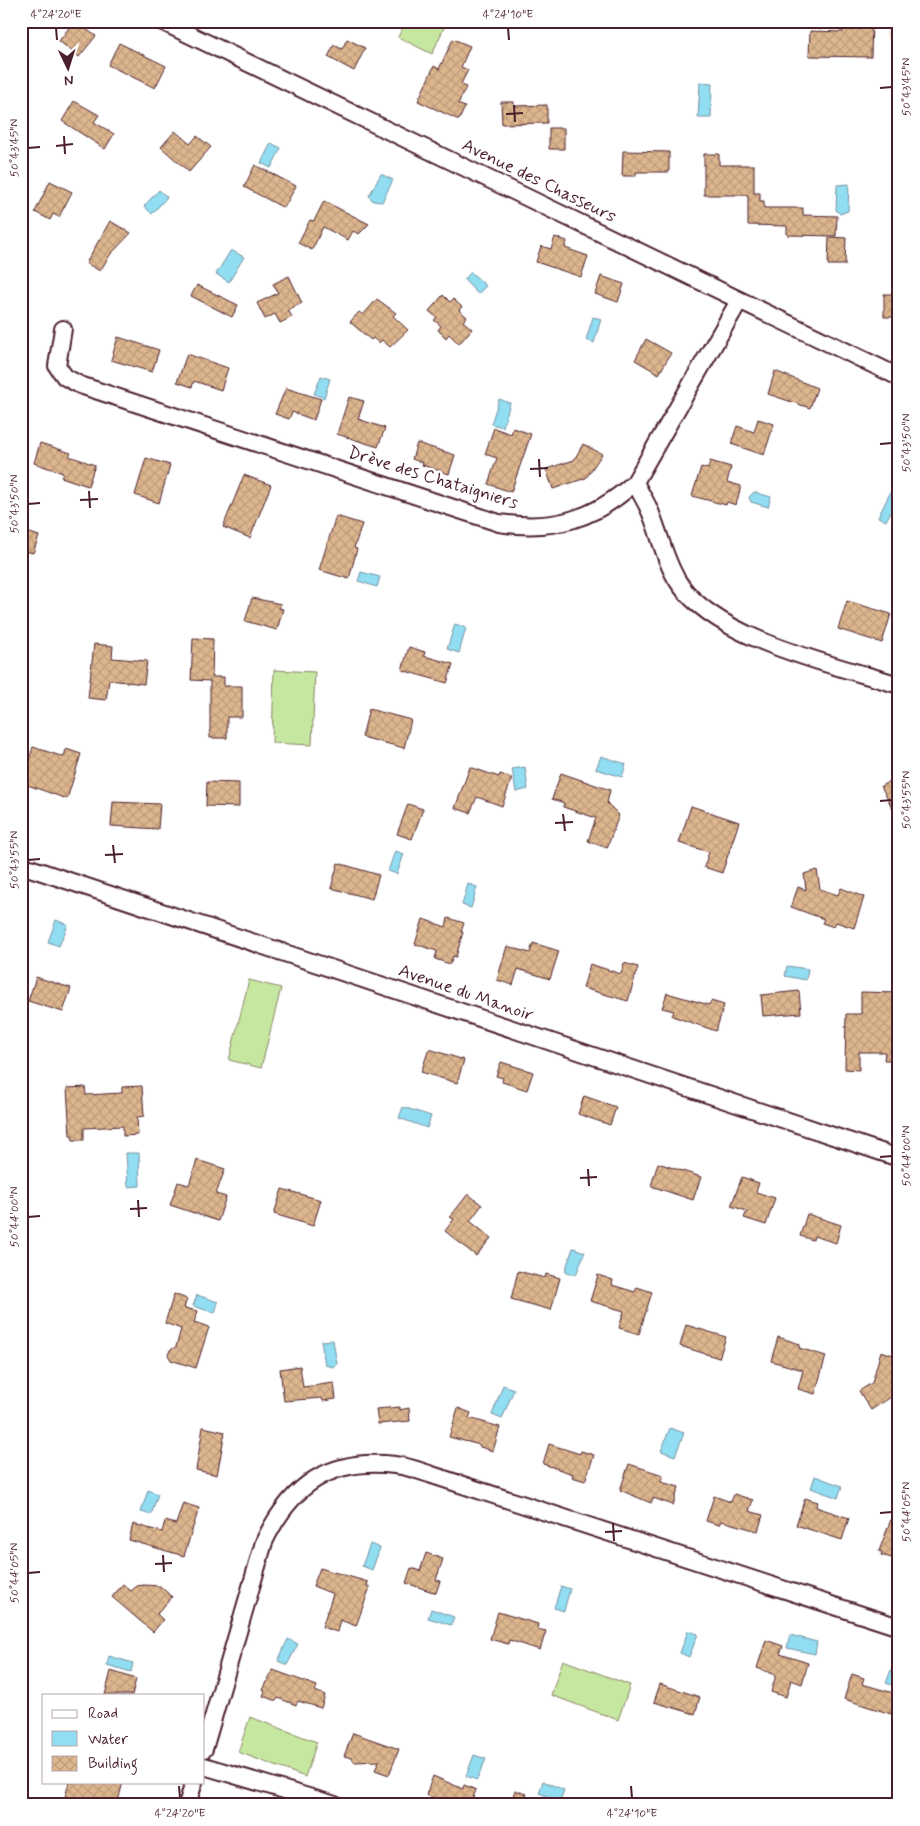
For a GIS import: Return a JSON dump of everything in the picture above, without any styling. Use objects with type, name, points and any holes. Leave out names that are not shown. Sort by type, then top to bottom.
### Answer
[{"type":"street","name":"Avenue des Chasseurs","points":[[161,21],[454,161],[899,378]]},
{"type":"street","name":"Drève des Chataigniers","points":[[63,329],[57,366],[65,377],[80,385],[500,523],[528,527],[557,524],[590,514],[615,500],[634,482],[739,301]]},
{"type":"street","points":[[634,482],[649,509],[666,556],[679,583],[703,610],[736,630],[770,644],[899,685]]},
{"type":"street","name":"Avenue du Manoir","points":[[21,865],[899,1158]]},
{"type":"street","points":[[205,1746],[264,1542],[275,1519],[292,1497],[312,1480],[331,1470],[360,1464],[396,1465],[432,1475],[899,1627]]},
{"type":"street","points":[[205,1766],[335,1805]]},
{"type":"street","points":[[187,1805],[193,1784]]},
{"type":"shaded area","points":[[886,21],[899,21],[899,44],[886,38]]},
{"type":"green space","points":[[406,21],[447,21],[432,54],[398,37]]},
{"type":"green space","points":[[274,670],[315,672],[312,745],[272,743]]},
{"type":"green space","points":[[249,980],[281,988],[261,1068],[229,1060]]},
{"type":"green space","points":[[563,1660],[630,1685],[618,1720],[551,1695]]},
{"type":"green space","points":[[250,1717],[317,1742],[305,1777],[238,1752]]},
{"type":"water","points":[[700,82],[712,83],[711,118],[698,118]]},
{"type":"water","points":[[271,143],[281,148],[271,168],[261,163]]},
{"type":"water","points":[[381,174],[393,180],[382,202],[373,201],[369,196]]},
{"type":"water","points":[[849,184],[848,211],[840,214],[836,210],[837,185]]},
{"type":"water","points":[[159,190],[167,197],[152,214],[144,206]]},
{"type":"water","points":[[231,250],[244,257],[229,282],[216,274]]},
{"type":"water","points":[[471,272],[486,286],[478,294],[464,280]]},
{"type":"water","points":[[593,317],[601,319],[594,343],[586,340]]},
{"type":"water","points":[[321,376],[330,379],[324,398],[314,394]]},
{"type":"water","points":[[499,399],[510,403],[503,427],[491,424]]},
{"type":"water","points":[[892,489],[899,492],[899,496],[886,521],[878,517]]},
{"type":"water","points":[[754,492],[771,497],[768,507],[751,502],[749,497]]},
{"type":"water","points":[[361,572],[380,577],[377,587],[358,581]]},
{"type":"water","points":[[455,624],[466,628],[459,653],[447,649]]},
{"type":"water","points":[[601,756],[626,764],[622,777],[596,769]]},
{"type":"water","points":[[525,767],[528,789],[516,792],[512,769]]},
{"type":"water","points":[[395,851],[404,854],[397,874],[388,871]]},
{"type":"water","points":[[468,884],[477,887],[471,908],[462,905]]},
{"type":"water","points":[[56,920],[68,925],[59,946],[48,942]]},
{"type":"water","points":[[787,966],[808,969],[806,980],[785,976]]},
{"type":"water","points":[[403,1107],[431,1116],[427,1128],[399,1118]]},
{"type":"water","points":[[126,1153],[139,1153],[140,1186],[128,1187]]},
{"type":"water","points":[[573,1248],[585,1252],[576,1275],[565,1271]]},
{"type":"water","points":[[197,1295],[218,1302],[215,1313],[193,1306]]},
{"type":"water","points":[[333,1340],[337,1364],[332,1367],[325,1365],[321,1341]]},
{"type":"water","points":[[503,1385],[514,1389],[502,1419],[492,1415]]},
{"type":"water","points":[[670,1428],[684,1433],[675,1456],[661,1451]]},
{"type":"water","points":[[815,1476],[842,1486],[838,1498],[811,1488]]},
{"type":"water","points":[[148,1490],[158,1494],[151,1515],[141,1512]]},
{"type":"water","points":[[370,1544],[380,1548],[372,1570],[362,1566]]},
{"type":"water","points":[[561,1586],[570,1589],[564,1611],[554,1608]]},
{"type":"water","points":[[431,1609],[454,1617],[451,1625],[428,1618]]},
{"type":"water","points":[[688,1631],[698,1634],[689,1657],[680,1653]]},
{"type":"water","points":[[790,1635],[817,1642],[815,1654],[787,1648]]},
{"type":"water","points":[[288,1639],[298,1644],[287,1665],[278,1661]]},
{"type":"water","points":[[109,1656],[133,1663],[131,1672],[107,1665]]},
{"type":"water","points":[[894,1662],[899,1663],[898,1687],[886,1683]]},
{"type":"water","points":[[474,1755],[486,1759],[477,1780],[466,1776]]},
{"type":"water","points":[[543,1781],[564,1790],[560,1801],[539,1793]]},
{"type":"building","points":[[74,21],[96,36],[79,57],[59,41]]},
{"type":"building","points":[[853,21],[872,21],[871,57],[809,56],[810,31],[843,32],[843,28],[853,28]]},
{"type":"building","points":[[347,39],[365,48],[354,71],[328,57],[334,45],[342,49]]},
{"type":"building","points":[[453,39],[470,46],[461,67],[468,70],[461,84],[466,87],[458,104],[465,107],[459,120],[418,101],[434,66],[439,69]]},
{"type":"building","points":[[119,43],[166,66],[155,88],[108,65]]},
{"type":"building","points":[[74,101],[99,115],[94,122],[114,134],[105,149],[62,121]]},
{"type":"building","points":[[501,102],[514,102],[514,106],[547,105],[547,123],[502,124]]},
{"type":"building","points":[[549,128],[564,128],[564,149],[549,149]]},
{"type":"building","points":[[175,131],[190,144],[197,136],[211,147],[189,172],[161,147]]},
{"type":"building","points":[[623,151],[669,152],[669,172],[636,172],[636,176],[622,176]]},
{"type":"building","points":[[704,154],[719,154],[719,165],[754,165],[754,193],[760,193],[760,201],[764,201],[764,208],[803,208],[803,215],[837,216],[836,236],[787,235],[787,226],[748,225],[748,195],[704,195]]},
{"type":"building","points":[[255,165],[296,186],[284,208],[244,187]]},
{"type":"building","points":[[50,181],[72,192],[59,217],[53,214],[50,220],[35,212]]},
{"type":"building","points":[[324,201],[369,224],[359,234],[353,231],[348,240],[323,227],[312,250],[298,243],[310,220],[314,221]]},
{"type":"building","points":[[110,221],[131,233],[110,255],[100,271],[86,263]]},
{"type":"building","points":[[555,237],[567,241],[565,248],[588,256],[581,277],[536,262],[541,246],[551,249]]},
{"type":"building","points":[[829,237],[846,238],[845,265],[828,265]]},
{"type":"building","points":[[289,276],[302,303],[288,310],[292,317],[280,323],[275,314],[265,319],[257,303],[278,293],[273,284]]},
{"type":"building","points":[[601,276],[624,284],[618,302],[595,294]]},
{"type":"building","points":[[197,285],[238,305],[232,317],[191,296]]},
{"type":"building","points":[[884,294],[899,294],[899,317],[884,317]]},
{"type":"building","points":[[443,295],[450,302],[453,299],[462,307],[459,310],[467,317],[463,321],[472,329],[459,344],[449,334],[446,338],[438,330],[441,326],[434,320],[437,318],[429,311]]},
{"type":"building","points":[[377,299],[396,313],[393,316],[408,330],[390,347],[382,340],[379,343],[373,338],[371,340],[350,322],[359,312],[363,315]]},
{"type":"building","points":[[118,337],[159,350],[152,372],[111,360]]},
{"type":"building","points":[[646,339],[671,353],[659,374],[635,360]]},
{"type":"building","points":[[187,354],[228,368],[221,390],[194,381],[192,387],[177,382]]},
{"type":"building","points":[[775,371],[817,388],[810,408],[768,394]]},
{"type":"building","points":[[286,388],[321,399],[314,420],[292,412],[289,419],[275,414]]},
{"type":"building","points":[[349,397],[364,401],[358,419],[385,428],[378,447],[337,434]]},
{"type":"building","points":[[758,419],[774,424],[764,455],[731,444],[737,426],[754,432]]},
{"type":"building","points":[[494,428],[511,434],[513,428],[531,434],[511,492],[488,484],[497,458],[485,454]]},
{"type":"building","points":[[40,443],[71,453],[69,456],[95,465],[88,486],[61,477],[63,473],[34,463]]},
{"type":"building","points":[[417,443],[455,455],[449,474],[422,465],[423,463],[412,459]]},
{"type":"building","points":[[583,444],[602,454],[586,478],[553,489],[546,469],[574,460]]},
{"type":"building","points":[[146,458],[170,465],[159,503],[135,495]]},
{"type":"building","points":[[710,461],[731,467],[727,482],[741,486],[736,505],[727,502],[726,505],[692,496],[701,467],[708,469]]},
{"type":"building","points":[[244,475],[271,485],[250,538],[223,527]]},
{"type":"building","points":[[336,516],[362,524],[354,548],[357,549],[349,579],[319,570]]},
{"type":"building","points":[[21,530],[39,536],[33,553],[21,550]]},
{"type":"building","points":[[252,598],[281,604],[279,608],[283,609],[277,630],[245,621]]},
{"type":"building","points":[[847,601],[891,614],[882,643],[838,629]]},
{"type":"building","points":[[193,638],[213,639],[212,677],[224,677],[224,686],[242,686],[242,717],[227,717],[227,738],[210,738],[210,681],[191,680]]},
{"type":"building","points":[[94,644],[113,646],[112,658],[147,661],[144,684],[109,680],[106,700],[88,698]]},
{"type":"building","points":[[409,647],[425,652],[424,656],[453,664],[447,683],[402,670]]},
{"type":"building","points":[[369,709],[411,720],[404,748],[362,737]]},
{"type":"building","points":[[33,747],[64,757],[66,749],[81,754],[67,799],[22,783]]},
{"type":"building","points":[[470,767],[499,777],[500,774],[512,778],[502,806],[477,797],[470,813],[455,808]]},
{"type":"building","points":[[561,773],[610,790],[607,803],[619,815],[607,848],[588,841],[596,818],[563,807],[564,803],[552,799]]},
{"type":"building","points":[[899,776],[899,821],[881,786]]},
{"type":"building","points":[[207,782],[239,783],[239,807],[206,806]]},
{"type":"building","points":[[113,802],[160,804],[158,829],[111,826]]},
{"type":"building","points":[[408,804],[423,809],[412,839],[397,834]]},
{"type":"building","points":[[691,806],[739,822],[722,873],[704,867],[709,852],[679,843]]},
{"type":"building","points":[[338,863],[379,875],[372,899],[331,888]]},
{"type":"building","points":[[817,870],[820,889],[838,895],[841,888],[864,897],[854,928],[836,922],[834,927],[822,923],[824,919],[791,907],[798,887],[806,890],[804,874]]},
{"type":"building","points":[[448,918],[464,923],[456,957],[453,956],[450,964],[435,959],[437,951],[415,944],[423,919],[446,927]]},
{"type":"building","points":[[533,943],[559,951],[550,979],[518,969],[513,985],[497,980],[507,946],[530,953]]},
{"type":"building","points":[[624,963],[638,967],[628,1001],[583,988],[590,964],[621,974]]},
{"type":"building","points":[[36,977],[71,988],[63,1012],[28,1001]]},
{"type":"building","points":[[799,991],[801,1013],[763,1016],[761,995]]},
{"type":"building","points":[[861,992],[899,993],[899,1060],[884,1060],[885,1052],[859,1052],[859,1070],[845,1069],[846,1014],[861,1014]]},
{"type":"building","points":[[667,993],[709,1005],[711,1001],[724,1005],[716,1031],[672,1016],[674,1011],[662,1008]]},
{"type":"building","points":[[429,1049],[464,1060],[457,1083],[421,1072]]},
{"type":"building","points":[[501,1062],[533,1072],[527,1090],[502,1082],[503,1078],[496,1076]]},
{"type":"building","points":[[142,1086],[144,1116],[137,1117],[138,1135],[123,1136],[123,1126],[84,1128],[84,1140],[73,1140],[72,1135],[70,1135],[67,1088],[85,1087],[86,1095],[122,1093],[122,1087]]},
{"type":"building","points":[[584,1096],[616,1107],[610,1125],[578,1114]]},
{"type":"building","points":[[197,1160],[225,1169],[216,1194],[226,1197],[218,1221],[170,1205],[178,1182],[189,1185]]},
{"type":"building","points":[[658,1163],[701,1177],[693,1200],[651,1186]]},
{"type":"building","points":[[742,1177],[759,1183],[756,1192],[775,1198],[766,1225],[744,1218],[747,1211],[731,1206]]},
{"type":"building","points":[[282,1189],[321,1200],[313,1226],[274,1214]]},
{"type":"building","points":[[468,1194],[482,1205],[470,1221],[491,1238],[476,1256],[445,1231],[454,1219],[450,1217]]},
{"type":"building","points":[[807,1214],[841,1225],[836,1243],[814,1236],[813,1240],[800,1236]]},
{"type":"building","points":[[518,1271],[545,1278],[546,1274],[560,1278],[551,1310],[511,1299]]},
{"type":"building","points":[[598,1275],[613,1280],[612,1285],[635,1292],[637,1287],[652,1292],[639,1334],[619,1328],[624,1311],[590,1301]]},
{"type":"building","points":[[174,1294],[187,1299],[184,1308],[198,1311],[194,1322],[209,1327],[196,1368],[171,1360],[168,1355],[170,1350],[176,1347],[181,1329],[165,1323]]},
{"type":"building","points":[[686,1325],[726,1337],[719,1358],[680,1346]]},
{"type":"building","points":[[778,1337],[800,1344],[799,1348],[826,1356],[815,1394],[798,1389],[803,1370],[771,1361]]},
{"type":"building","points":[[881,1351],[899,1357],[899,1374],[891,1397],[871,1410],[859,1391],[872,1383]]},
{"type":"building","points":[[300,1366],[303,1387],[334,1383],[336,1399],[323,1401],[322,1398],[284,1401],[280,1369]]},
{"type":"building","points":[[400,1407],[400,1410],[409,1408],[410,1421],[378,1424],[376,1409]]},
{"type":"building","points":[[458,1408],[471,1413],[469,1418],[500,1427],[493,1451],[480,1447],[480,1445],[449,1437]]},
{"type":"building","points":[[203,1427],[225,1432],[217,1475],[196,1470]]},
{"type":"building","points":[[549,1444],[580,1454],[581,1451],[594,1455],[585,1481],[572,1477],[573,1474],[543,1464]]},
{"type":"building","points":[[629,1464],[663,1475],[661,1482],[679,1487],[673,1505],[653,1498],[651,1503],[620,1490]]},
{"type":"building","points":[[734,1494],[753,1500],[749,1511],[763,1515],[758,1531],[721,1521],[719,1525],[706,1521],[714,1496],[731,1502]]},
{"type":"building","points":[[805,1498],[818,1502],[816,1507],[849,1518],[842,1540],[796,1525]]},
{"type":"building","points":[[183,1503],[199,1508],[184,1556],[129,1540],[133,1524],[162,1532],[165,1521],[176,1524]]},
{"type":"building","points":[[896,1506],[899,1506],[899,1560],[881,1555],[882,1552],[879,1551]]},
{"type":"building","points":[[426,1553],[443,1559],[436,1580],[440,1581],[436,1593],[406,1583],[411,1568],[420,1571]]},
{"type":"building","points":[[320,1568],[368,1582],[367,1586],[370,1587],[356,1626],[340,1620],[337,1632],[322,1627],[333,1594],[313,1586]]},
{"type":"building","points":[[123,1584],[131,1591],[137,1586],[160,1586],[172,1597],[157,1614],[163,1620],[153,1632],[112,1597]]},
{"type":"building","points":[[498,1612],[538,1624],[537,1629],[546,1631],[540,1650],[509,1640],[508,1644],[490,1639]]},
{"type":"building","points":[[766,1640],[783,1646],[780,1654],[808,1663],[802,1684],[791,1680],[786,1697],[771,1692],[776,1675],[757,1668]]},
{"type":"building","points":[[273,1670],[317,1686],[315,1691],[325,1695],[321,1708],[298,1701],[296,1705],[278,1698],[276,1701],[263,1696],[265,1691],[263,1690]]},
{"type":"building","points":[[111,1671],[136,1679],[132,1694],[105,1694]]},
{"type":"building","points":[[852,1674],[864,1678],[862,1684],[897,1694],[891,1714],[844,1699]]},
{"type":"building","points":[[660,1684],[700,1697],[695,1714],[654,1702]]},
{"type":"building","points":[[353,1733],[399,1749],[389,1775],[375,1770],[379,1761],[354,1762],[352,1758],[344,1756]]},
{"type":"building","points":[[433,1776],[463,1789],[464,1785],[476,1790],[470,1805],[451,1805],[426,1795]]},
{"type":"building","points":[[68,1784],[122,1784],[117,1805],[63,1805]]},
{"type":"building","points":[[515,1790],[527,1794],[523,1805],[510,1805]]}]
